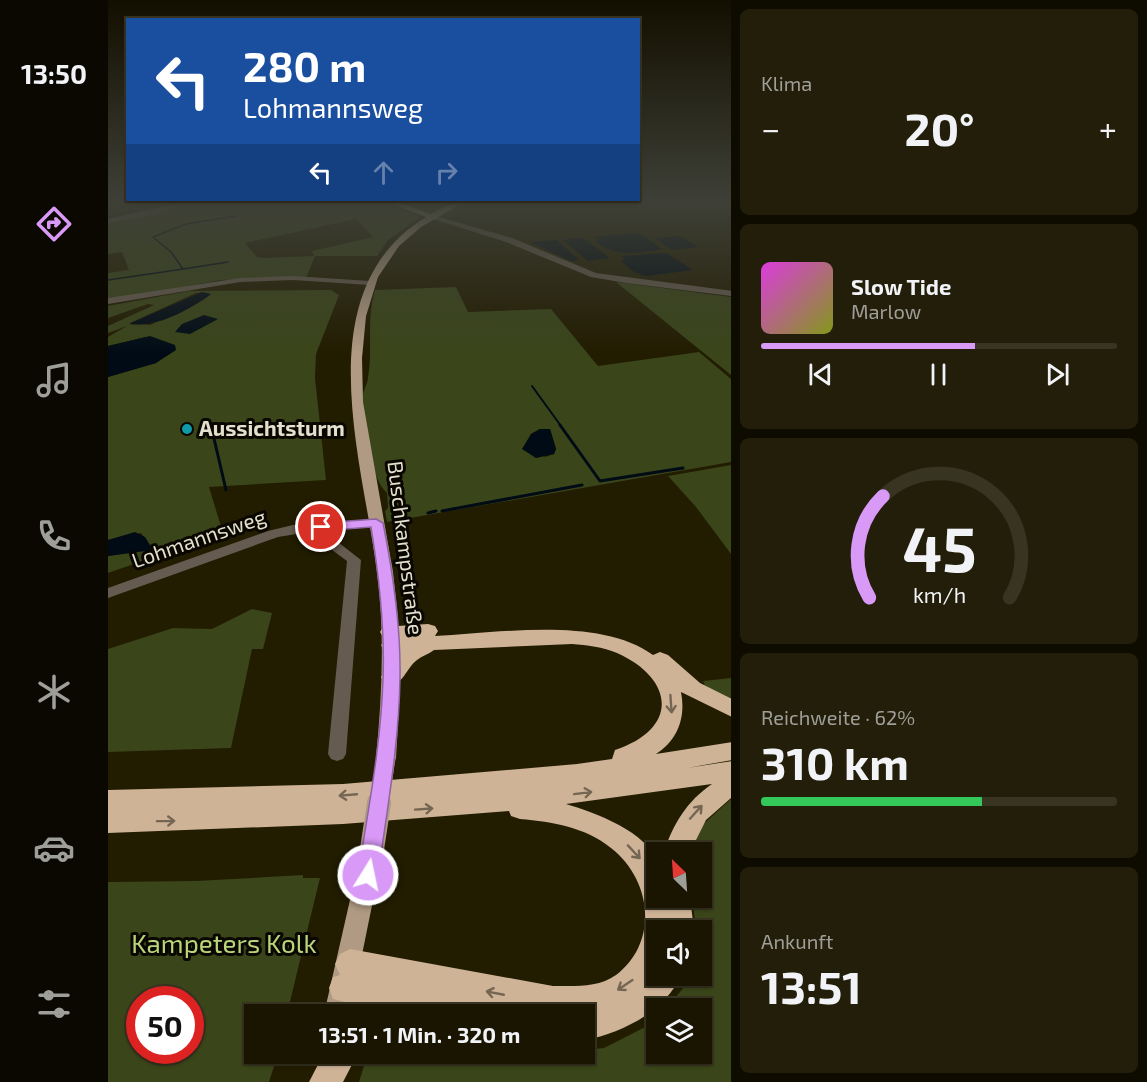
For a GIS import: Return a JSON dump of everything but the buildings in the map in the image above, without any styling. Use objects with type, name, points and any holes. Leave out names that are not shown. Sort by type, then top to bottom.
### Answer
[{"type":"highway","points":[[391,639],[565,627],[596,628],[638,643],[655,654],[692,689],[731,708]]},
{"type":"highway","points":[[391,639],[435,643],[572,637],[606,641],[622,647],[648,663],[660,674],[672,698],[673,710],[664,734],[640,753],[607,761],[508,771],[476,795]]},
{"type":"highway","points":[[392,677],[413,651],[435,643]]},
{"type":"highway","points":[[476,795],[571,774],[731,751]]},
{"type":"highway","points":[[108,822],[263,820],[476,795],[731,771]]},
{"type":"highway","points":[[680,842],[691,817],[703,805],[731,786]]},
{"type":"highway","points":[[108,801],[337,795],[476,795],[588,820],[615,834],[637,854],[646,868]]},
{"type":"highway","points":[[344,989],[553,1004],[591,1001],[614,992],[635,978],[646,963]]},
{"type":"highway","points":[[595,1021],[623,1012],[647,996],[656,986]]},
{"type":"highway","points":[[344,989],[425,1004]]},
{"type":"highway","points":[[406,1004],[412,1002]]},
{"type":"highway","points":[[323,1082],[335,1064]]},
{"type":"main road","name":"Buschkampstraße","points":[[344,989],[371,856],[386,758],[392,677],[385,571],[358,399],[360,326],[370,283],[390,252]]},
{"type":"main road","points":[[323,1082],[326,1064]]},
{"type":"street","points":[[539,252],[594,275],[731,294]]},
{"type":"street","points":[[108,301],[231,281],[293,278],[370,283]]},
{"type":"street","name":"Lohmannsweg","points":[[108,593],[273,534],[321,527],[376,523]]},
{"type":"street","points":[[321,527],[322,534],[328,542],[343,549],[354,560],[337,754]]},
{"type":"green space","points":[[122,252],[253,252],[257,257],[265,258],[314,256],[313,252],[379,252],[377,256],[315,256],[306,278],[221,280],[108,300],[108,273],[129,270]]},
{"type":"green space","points":[[616,282],[731,297],[731,375]]},
{"type":"green space","points":[[456,287],[468,312],[551,309],[598,366],[699,352],[731,379],[731,462],[387,522],[385,511],[388,508],[387,493],[376,476],[372,463],[362,400],[369,367],[371,313],[375,290]],"holes":[[[540,429],[550,429],[556,449],[554,454],[545,457],[531,434]]]},
{"type":"green space","points":[[331,290],[339,295],[316,354],[315,378],[326,480],[209,487],[223,533],[108,573],[108,556],[152,549],[141,533],[108,540],[108,377],[156,363],[146,337],[108,346],[108,337],[127,326],[108,333],[108,326],[154,305],[148,304],[108,318],[108,306],[189,291]],"holes":[[[196,293],[211,294],[150,325],[130,323]]]},
{"type":"green space","points":[[731,465],[731,554],[696,507],[668,476]]},
{"type":"green space","points":[[252,609],[272,613],[263,649],[252,649],[231,748],[108,752],[108,649],[173,628],[212,629]]},
{"type":"green space","points":[[731,678],[731,701],[706,688],[703,681]]},
{"type":"green space","points":[[731,799],[731,1082],[359,1082],[365,1064],[595,1064],[595,1049],[604,1048],[646,1027],[646,1064],[712,1064],[712,998],[675,998],[685,986],[712,986],[712,920],[695,920],[693,908],[712,908],[712,842],[694,842],[699,828]]},
{"type":"green space","name":"Kampeters Kolk","points":[[303,875],[303,878],[320,878],[289,1004],[244,1004],[244,1064],[275,1064],[269,1082],[108,1082],[108,882],[196,881]]},
{"type":"shaded area","points":[[553,252],[571,252],[579,260],[571,261]]},
{"type":"shaded area","points":[[578,252],[603,252],[610,258],[588,261]]},
{"type":"shaded area","points":[[666,253],[693,270],[645,276],[634,272],[621,261],[625,260],[621,256]]},
{"type":"shaded area","points":[[202,292],[211,294],[172,316],[151,323],[129,324]]},
{"type":"shaded area","points":[[204,315],[218,319],[190,334],[175,332],[182,324]]},
{"type":"shaded area","points":[[150,336],[175,345],[176,350],[156,363],[108,377],[108,346]]},
{"type":"shaded area","points":[[540,429],[550,429],[556,449],[554,454],[536,458],[522,449],[531,434]]},
{"type":"shaded area","points":[[135,532],[145,537],[153,550],[108,556],[108,540]]},
{"type":"waterway","points":[[171,252],[183,269]]},
{"type":"waterway","points":[[183,269],[228,262]]},
{"type":"waterway","points":[[108,280],[183,269]]},
{"type":"waterway","points":[[532,386],[561,426]]},
{"type":"waterway","points":[[560,425],[600,481],[683,468]]},
{"type":"waterway","points":[[212,430],[226,490]]},
{"type":"waterway","points":[[442,511],[582,485]]},
{"type":"waterway","points":[[428,513],[436,511]]},
{"type":"place","name":"Aussichtsturm","points":[[187,429]]},
{"type":"route","points":[[321,527],[376,523],[385,571],[392,677],[386,758],[368,875]]}]
